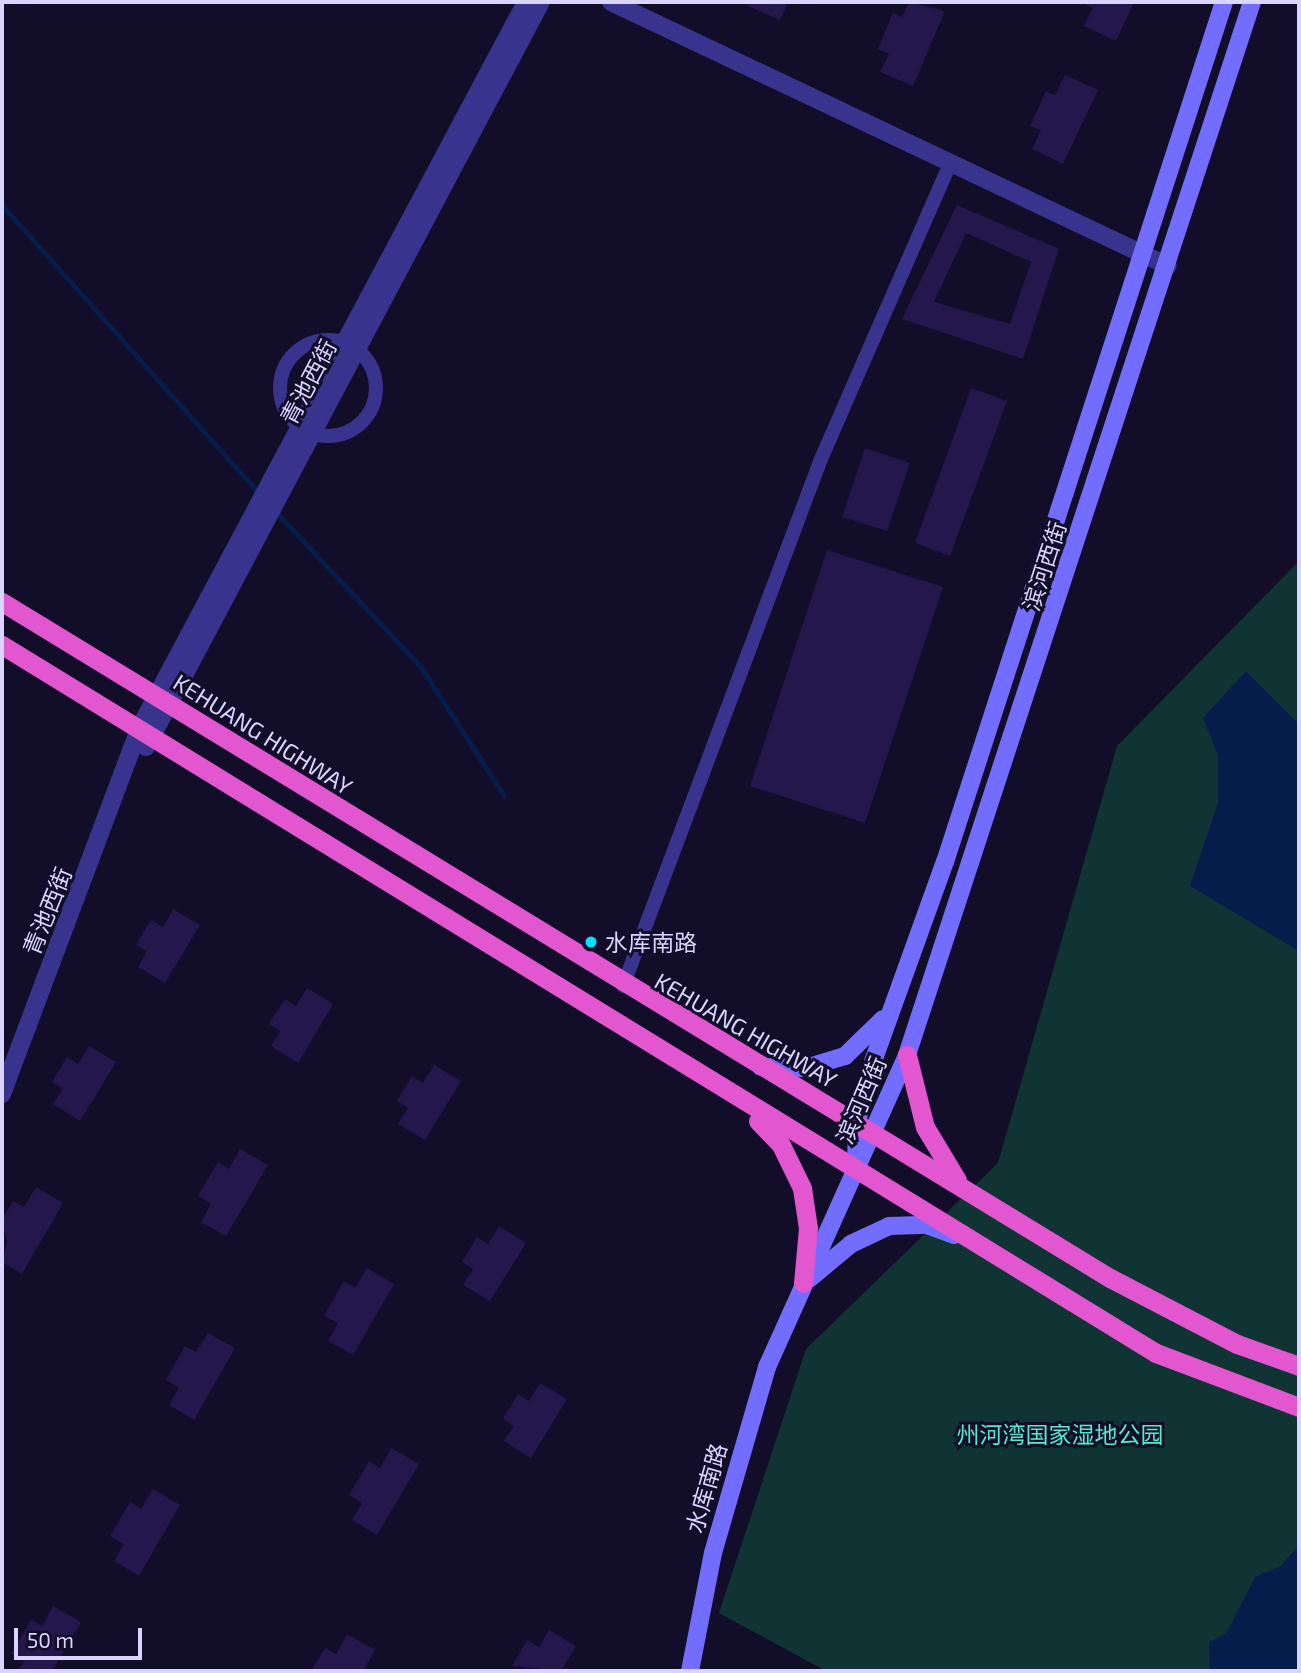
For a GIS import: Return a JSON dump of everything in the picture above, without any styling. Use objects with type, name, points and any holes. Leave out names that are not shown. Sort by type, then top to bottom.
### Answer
[{"type":"highway","name":"KEHUANG HIGHWAY","points":[[2,602],[623,986],[876,1133],[1180,1317],[1299,1366]]},
{"type":"highway","points":[[2,645],[737,1101],[981,1245],[1156,1353],[1299,1407]]},
{"type":"highway","points":[[906,1055],[925,1127],[962,1187]]},
{"type":"highway","points":[[737,1101],[781,1145],[802,1188],[808,1228],[803,1283]]},
{"type":"main road","name":"滨河西街","points":[[856,1171],[857,1122],[1224,2]]},
{"type":"main road","name":"滨河西街","points":[[856,1171],[876,1133],[906,1055],[1168,266],[1252,2]]},
{"type":"main road","points":[[759,1067],[806,1068],[845,1056],[874,1031],[897,999]]},
{"type":"main road","name":"水库南路","points":[[690,1671],[713,1553],[767,1367],[856,1171]]},
{"type":"main road","points":[[803,1283],[851,1244],[889,1226],[927,1225],[981,1245]]},
{"type":"street","name":"青池西街","points":[[2,1094],[146,733],[526,2]]},
{"type":"street","name":"青池西街","points":[[347,345],[541,2]]},
{"type":"street","points":[[611,2],[1168,266]]},
{"type":"street","points":[[623,986],[821,459],[951,162]]},
{"type":"street","points":[[316,342],[347,345],[376,379],[372,409],[350,431],[303,428],[280,391],[289,360],[316,342]]},
{"type":"green space","name":"州河湾国家湿地公园","points":[[1299,561],[1299,1671],[826,1671],[719,1613],[806,1349],[998,1163],[1117,746]]},
{"type":"water","points":[[1246,671],[1299,724],[1299,951],[1190,886],[1218,803],[1218,755],[1203,718]]},
{"type":"water","points":[[1299,1545],[1298,1671],[1210,1671],[1209,1642],[1226,1634],[1255,1577],[1281,1566]]},
{"type":"building","points":[[750,2],[788,2],[780,20],[748,6]]},
{"type":"building","points":[[909,2],[945,11],[913,86],[880,72],[889,54],[878,49],[893,13],[902,17]]},
{"type":"building","points":[[1081,2],[1134,2],[1116,41],[1084,26],[1093,8]]},
{"type":"building","points":[[1065,75],[1098,90],[1063,164],[1032,149],[1041,130],[1030,126],[1046,91],[1055,95]]},
{"type":"building","points":[[957,205],[1059,249],[1023,359],[902,319]],"holes":[[[966,233],[1031,262],[1010,324],[934,302]]]},
{"type":"building","points":[[971,388],[1007,401],[950,556],[915,543]]},
{"type":"building","points":[[865,448],[910,463],[887,531],[842,517]]},
{"type":"building","points":[[827,550],[943,587],[865,823],[750,786]]},
{"type":"building","points":[[173,909],[200,925],[165,983],[138,967],[147,951],[136,945],[151,920],[163,927]]},
{"type":"building","points":[[307,988],[333,1004],[298,1063],[271,1046],[280,1031],[269,1024],[285,999],[296,1006]]},
{"type":"building","points":[[89,1046],[116,1062],[80,1121],[53,1104],[63,1089],[52,1082],[67,1057],[78,1064]]},
{"type":"building","points":[[434,1065],[461,1081],[425,1140],[398,1124],[408,1108],[397,1101],[412,1076],[423,1083]]},
{"type":"building","points":[[240,1149],[268,1165],[226,1236],[201,1222],[211,1204],[198,1196],[218,1162],[229,1169]]},
{"type":"building","points":[[36,1187],[63,1203],[22,1274],[2,1262],[7,1242],[2,1220],[13,1201],[24,1207]]},
{"type":"building","points":[[499,1226],[526,1243],[490,1301],[463,1285],[473,1269],[462,1262],[477,1237],[488,1244]]},
{"type":"building","points":[[367,1268],[394,1284],[353,1355],[328,1341],[338,1323],[324,1316],[344,1281],[355,1288]]},
{"type":"building","points":[[208,1333],[235,1348],[194,1420],[169,1405],[179,1388],[166,1380],[185,1346],[196,1352]]},
{"type":"building","points":[[540,1383],[567,1399],[531,1458],[504,1441],[514,1426],[503,1419],[518,1394],[529,1401]]},
{"type":"building","points":[[391,1448],[419,1464],[377,1535],[352,1520],[362,1503],[349,1495],[369,1461],[380,1468]]},
{"type":"building","points":[[153,1489],[180,1505],[139,1576],[114,1561],[124,1544],[110,1536],[130,1502],[141,1509]]},
{"type":"building","points":[[53,1606],[81,1622],[52,1671],[18,1671],[24,1661],[11,1654],[31,1620],[42,1626]]},
{"type":"building","points":[[549,1630],[576,1646],[561,1671],[512,1666],[527,1640],[539,1647]]},
{"type":"building","points":[[347,1634],[375,1650],[363,1671],[311,1671],[325,1648],[336,1654]]},
{"type":"waterway","points":[[2,205],[261,496]]},
{"type":"waterway","points":[[275,511],[421,667],[504,796]]},
{"type":"place","name":"水库南路","points":[[591,942]]}]
